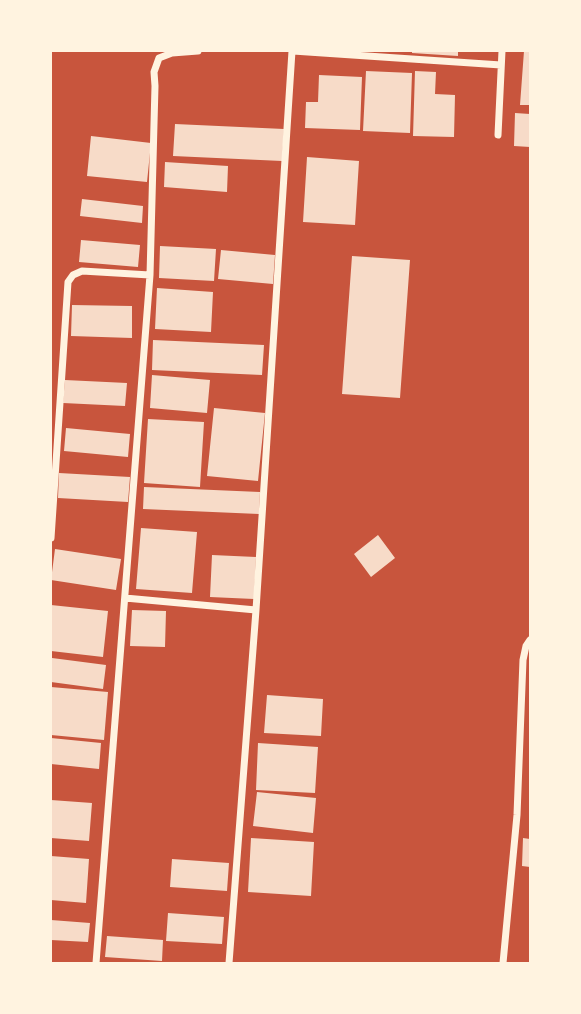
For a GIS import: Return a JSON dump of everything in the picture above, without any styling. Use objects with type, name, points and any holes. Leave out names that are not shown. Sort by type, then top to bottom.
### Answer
[{"type":"street","points":[[96,963],[150,275],[154,72],[159,58],[198,51]]},
{"type":"street","points":[[229,963],[256,610],[293,51],[501,65]]},
{"type":"street","points":[[498,135],[502,51]]},
{"type":"street","points":[[51,538],[68,282],[73,275],[82,271],[150,275]]},
{"type":"street","points":[[125,598],[256,610]]},
{"type":"street","points":[[503,963],[517,815],[523,660],[530,640]]},
{"type":"building","points":[[458,51],[458,56],[412,53]]},
{"type":"building","points":[[524,51],[530,51],[530,105],[520,105]]},
{"type":"building","points":[[366,71],[412,73],[410,133],[363,131]]},
{"type":"building","points":[[415,71],[436,72],[435,94],[455,95],[454,137],[413,136]]},
{"type":"building","points":[[319,75],[362,77],[360,130],[305,128],[306,102],[318,102]]},
{"type":"building","points":[[515,113],[530,114],[530,147],[514,146]]},
{"type":"building","points":[[175,124],[284,129],[282,161],[173,156]]},
{"type":"building","points":[[91,136],[151,143],[147,182],[87,176]]},
{"type":"building","points":[[307,157],[359,161],[355,225],[303,222]]},
{"type":"building","points":[[165,162],[228,166],[227,192],[164,187]]},
{"type":"building","points":[[82,199],[143,206],[142,223],[80,216]]},
{"type":"building","points":[[81,240],[140,245],[138,267],[79,262]]},
{"type":"building","points":[[160,246],[216,249],[214,281],[159,278]]},
{"type":"building","points":[[221,250],[275,255],[273,284],[218,279]]},
{"type":"building","points":[[352,256],[410,260],[400,398],[342,394]]},
{"type":"building","points":[[157,288],[213,292],[211,332],[155,329]]},
{"type":"building","points":[[72,305],[132,306],[132,338],[71,336]]},
{"type":"building","points":[[153,340],[264,345],[262,375],[152,370]]},
{"type":"building","points":[[152,375],[210,380],[207,413],[150,408]]},
{"type":"building","points":[[65,380],[127,383],[125,406],[63,403]]},
{"type":"building","points":[[214,408],[265,413],[258,481],[207,476]]},
{"type":"building","points":[[148,419],[204,422],[200,487],[144,483]]},
{"type":"building","points":[[66,428],[130,434],[128,457],[64,451]]},
{"type":"building","points":[[59,473],[130,477],[128,502],[58,498]]},
{"type":"building","points":[[144,487],[260,492],[259,514],[143,509]]},
{"type":"building","points":[[141,528],[197,532],[192,593],[136,589]]},
{"type":"building","points":[[378,535],[395,558],[371,577],[354,554]]},
{"type":"building","points":[[55,549],[121,559],[116,590],[51,580]]},
{"type":"building","points":[[212,555],[256,557],[254,599],[210,597]]},
{"type":"building","points":[[51,605],[108,611],[103,657],[51,651]]},
{"type":"building","points":[[132,610],[166,611],[165,647],[130,646]]},
{"type":"building","points":[[52,658],[106,665],[103,689],[51,682]]},
{"type":"building","points":[[51,687],[108,692],[104,740],[51,735]]},
{"type":"building","points":[[267,695],[323,699],[321,736],[264,733]]},
{"type":"building","points":[[51,738],[101,743],[99,769],[51,764]]},
{"type":"building","points":[[258,743],[318,747],[315,793],[256,790]]},
{"type":"building","points":[[257,792],[316,798],[313,833],[253,826]]},
{"type":"building","points":[[51,800],[92,803],[89,841],[51,838]]},
{"type":"building","points":[[251,838],[314,842],[311,896],[248,892]]},
{"type":"building","points":[[523,838],[530,839],[530,867],[522,866]]},
{"type":"building","points":[[51,856],[89,859],[86,903],[51,900]]},
{"type":"building","points":[[172,859],[229,863],[227,891],[170,887]]},
{"type":"building","points":[[168,913],[224,917],[222,944],[166,941]]},
{"type":"building","points":[[51,920],[90,923],[88,942],[51,940]]},
{"type":"building","points":[[107,936],[163,940],[162,961],[105,957]]}]
